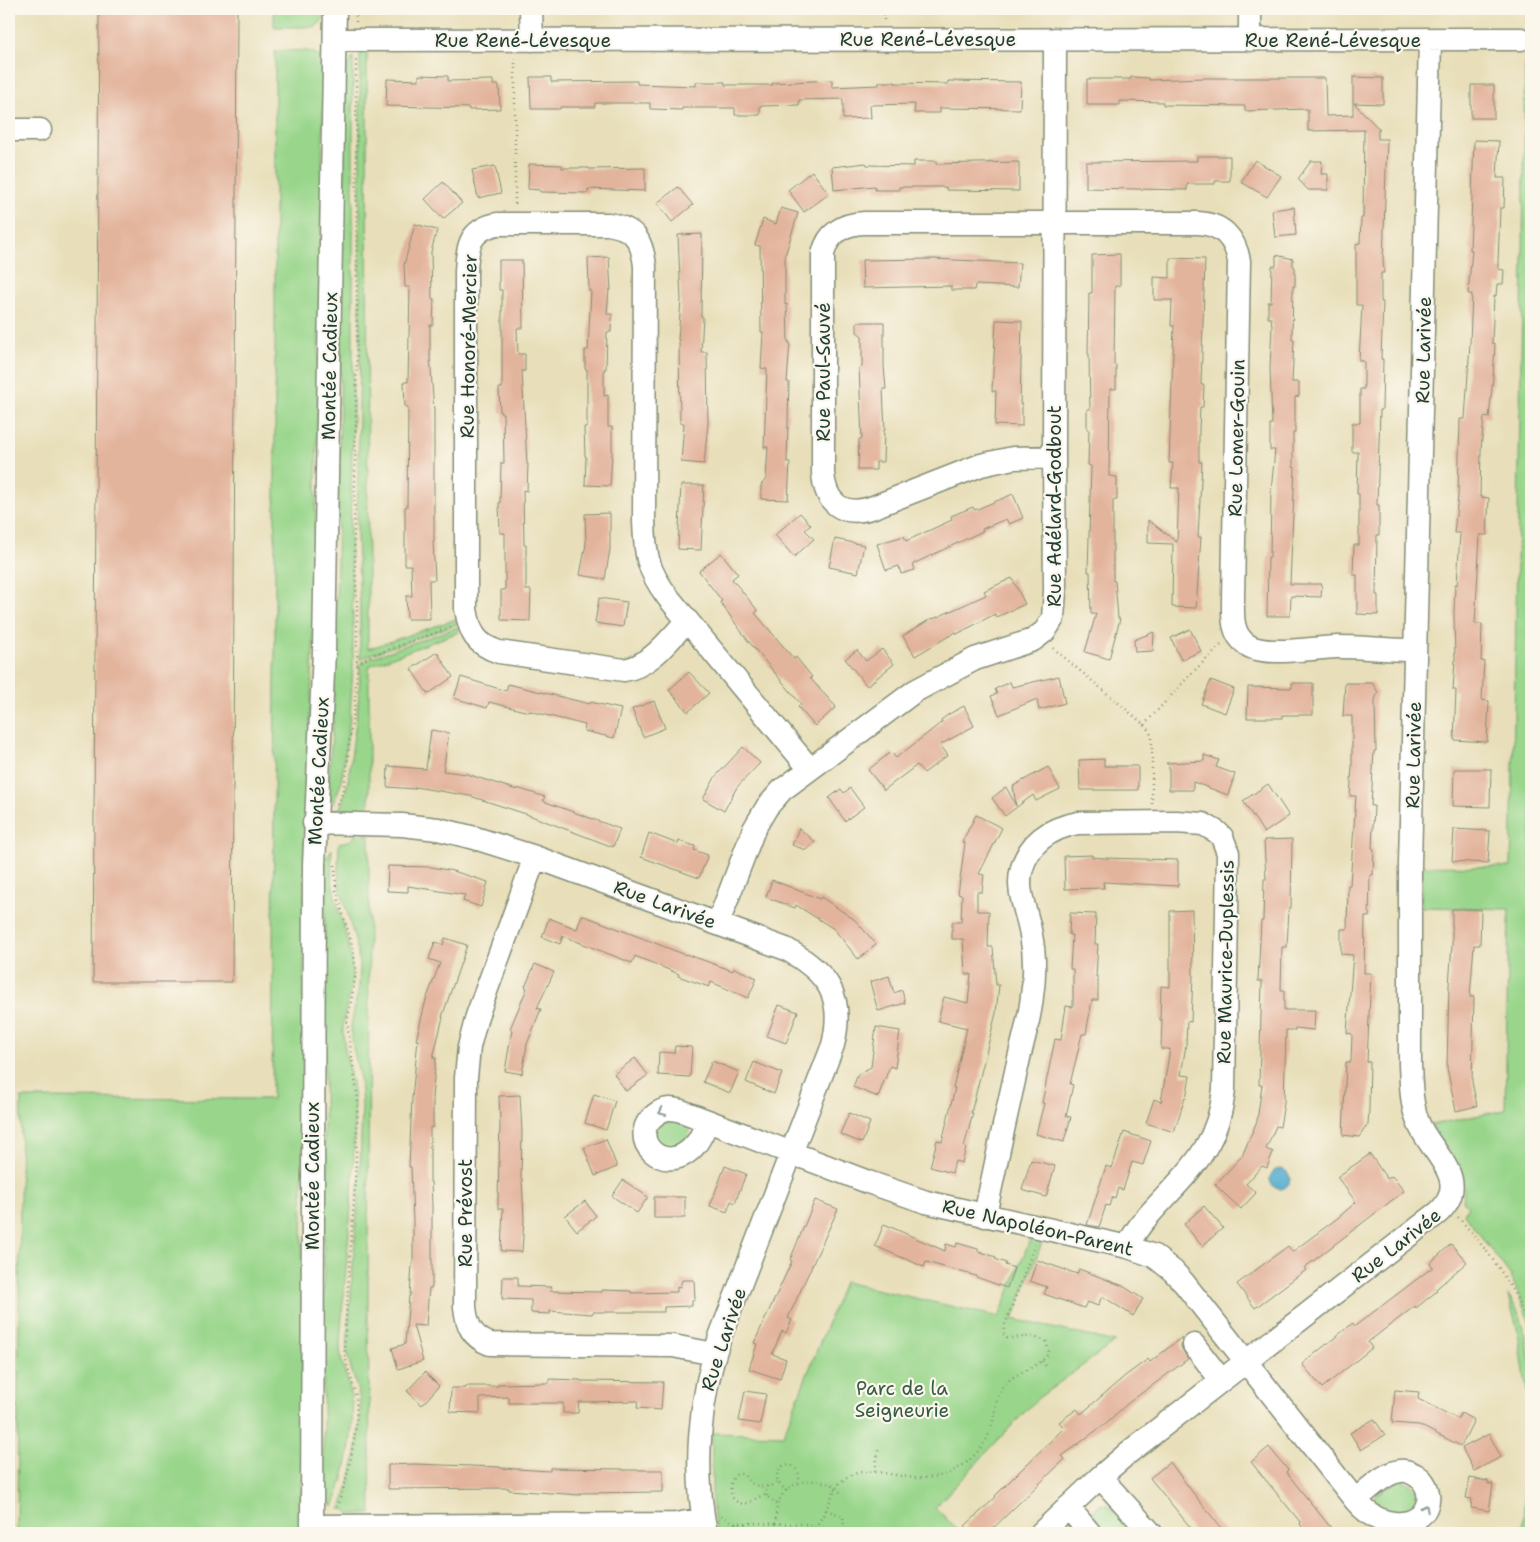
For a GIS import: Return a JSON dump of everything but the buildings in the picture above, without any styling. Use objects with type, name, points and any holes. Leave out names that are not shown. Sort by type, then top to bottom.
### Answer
[{"type":"street","name":"Montée Cadieux","points":[[312,1529],[314,823],[324,651],[336,9]]},
{"type":"street","points":[[523,46],[531,9]]},
{"type":"street","points":[[1250,9],[1250,40]]},
{"type":"street","name":"Rue René-Lévesque","points":[[334,40],[523,46],[1055,39],[1521,39]]},
{"type":"street","name":"Rue Adélard-Godbout","points":[[718,924],[760,816],[782,790],[809,768],[929,683],[975,659],[1033,640],[1050,625],[1055,608],[1055,39]]},
{"type":"street","name":"Rue Larivée","points":[[1041,1533],[1100,1477],[1245,1361],[1439,1212],[1445,1206],[1451,1192],[1449,1170],[1422,1131],[1418,1121],[1412,1098],[1410,1065],[1410,897],[1430,40]]},
{"type":"street","points":[[9,130],[40,130]]},
{"type":"street","name":"Rue Honoré-Mercier","points":[[688,621],[649,659],[637,667],[624,670],[499,652],[484,646],[473,635],[466,608],[466,256],[471,241],[484,228],[497,224],[516,223],[608,224],[624,228],[639,240],[644,256],[644,521],[648,562],[655,579],[809,768]]},
{"type":"street","name":"Rue Paul-Sauvé","points":[[1054,457],[1013,458],[981,465],[857,512],[846,510],[835,504],[827,494],[823,473],[822,262],[824,248],[830,238],[839,230],[852,224],[1055,224]]},
{"type":"street","name":"Rue Lomer-Gouin","points":[[1055,224],[1205,224],[1218,227],[1232,240],[1237,252],[1239,272],[1233,619],[1235,630],[1240,639],[1249,647],[1263,650],[1340,647],[1415,650]]},
{"type":"street","name":"Rue Maurice-Duplessis","points":[[985,1216],[1032,997],[1033,950],[1029,926],[1022,903],[1020,880],[1021,870],[1030,852],[1047,833],[1078,823],[1176,822],[1202,824],[1222,837],[1228,853],[1224,1089],[1221,1113],[1213,1135],[1202,1155],[1140,1225],[1128,1247]]},
{"type":"street","name":"Rue Larivée","points":[[314,823],[421,826],[475,838],[535,856],[770,942],[804,960],[822,976],[835,1002],[837,1020],[833,1045],[790,1152],[714,1354],[704,1397],[700,1487],[709,1522]]},
{"type":"street","name":"Rue Prévost","points":[[535,856],[477,1016],[467,1063],[465,1307],[468,1326],[477,1338],[496,1345],[674,1346],[714,1354]]},
{"type":"street","points":[[708,1121],[790,1152]]},
{"type":"street","name":"Rue Napoléon-Parent","points":[[790,1152],[926,1202],[1128,1247],[1154,1256],[1173,1271],[1192,1292],[1245,1361]]},
{"type":"street","points":[[1194,1345],[1221,1380]]},
{"type":"street","points":[[1245,1361],[1355,1500]]},
{"type":"street","points":[[1100,1477],[1151,1533]]},
{"type":"street","points":[[1068,1507],[1090,1533]]},
{"type":"street","points":[[312,1529],[465,1528],[709,1522]]},
{"type":"path","points":[[356,9],[356,26]]},
{"type":"path","points":[[884,9],[884,28]]},
{"type":"path","points":[[515,213],[523,46]]},
{"type":"path","name":"Montée Cadieux","points":[[336,806],[342,794],[347,770],[357,664],[354,539],[357,354],[356,54]]},
{"type":"path","points":[[357,664],[370,656],[458,625]]},
{"type":"path","points":[[1144,725],[1191,674],[1226,640]]},
{"type":"path","points":[[1048,644],[1148,728],[1152,737],[1152,811]]},
{"type":"path","name":"Montée Cadieux","points":[[334,865],[336,890],[356,962],[356,984],[348,1015],[347,1032],[357,1082],[358,1100],[355,1182],[344,1346],[347,1370],[355,1392],[356,1416],[349,1468],[341,1497],[336,1507]]},
{"type":"path","points":[[1455,1214],[1499,1269],[1518,1302],[1531,1339]]},
{"type":"path","points":[[816,1528],[836,1488],[846,1478],[864,1472],[875,1471],[919,1478],[933,1476],[956,1469],[976,1453],[989,1435],[1002,1388],[1009,1381],[1042,1362],[1049,1352],[1046,1341],[1028,1336],[1007,1338],[1004,1334],[1004,1327],[1038,1239]]},
{"type":"path","points":[[1042,1362],[1048,1369]]},
{"type":"path","points":[[875,1471],[879,1447]]},
{"type":"path","points":[[786,1491],[776,1478],[776,1474],[783,1466],[790,1465],[798,1471],[800,1483]]},
{"type":"path","points":[[777,1504],[767,1496],[762,1495],[748,1503],[738,1503],[734,1500],[730,1487],[734,1476],[738,1474],[742,1474],[756,1486],[768,1486],[778,1483]]},
{"type":"path","points":[[886,1480],[887,1474]]},
{"type":"path","points":[[775,1524],[777,1504],[780,1498],[786,1491],[800,1483],[820,1481],[836,1488],[842,1493]]},
{"type":"path","points":[[767,1496],[768,1486]]},
{"type":"path","points":[[826,1510],[843,1516],[844,1528],[841,1533]]},
{"type":"path","points":[[709,1522],[805,1524],[816,1528],[822,1533]]},
{"type":"path","points":[[721,1533],[735,1523]]},
{"type":"path","points":[[839,1528],[841,1533]]},
{"type":"green space","points":[[274,9],[325,9],[322,20],[314,27],[274,27]]},
{"type":"green space","points":[[1528,9],[1531,9],[1531,1326],[1511,1276],[1464,1214],[1468,1205],[1463,1201],[1462,1170],[1431,1125],[1505,1110],[1509,909],[1421,907],[1422,866],[1511,867],[1523,260],[1525,51]]},
{"type":"green space","points":[[295,50],[310,52],[321,57],[324,63],[313,651],[304,847],[301,1533],[17,1533],[21,1098],[272,1099],[275,666],[275,51]]},
{"type":"green space","points":[[367,51],[368,649],[456,619],[457,624],[369,655],[360,660],[357,536],[360,348],[360,53]]},
{"type":"green space","points":[[353,57],[353,417],[350,535],[353,665],[350,717],[341,783],[334,803],[328,792],[333,718],[337,565],[346,69]]},
{"type":"green space","points":[[458,627],[459,632],[369,666],[369,814],[355,814],[340,808],[349,776],[358,704],[360,664],[370,658]]},
{"type":"green space","points":[[369,834],[368,1319],[371,1514],[350,1514],[346,1510],[340,1509],[353,1469],[360,1422],[359,1396],[347,1347],[360,1171],[362,1106],[360,1079],[351,1037],[351,1026],[359,987],[360,966],[355,940],[340,887],[338,870],[339,843],[352,840],[355,835]]},
{"type":"green space","points":[[332,849],[331,868],[333,886],[347,939],[352,971],[343,1031],[354,1096],[352,1195],[340,1343],[341,1358],[350,1389],[352,1422],[346,1467],[333,1506],[324,1496],[323,1487],[325,860]]},
{"type":"green space","points":[[668,1118],[690,1126],[688,1135],[678,1148],[665,1149],[655,1140],[657,1125]]},
{"type":"green space","name":"Parc de la Seigneurie","points":[[1031,1237],[1043,1240],[1013,1319],[1115,1342],[1037,1399],[935,1507],[960,1533],[716,1533],[712,1500],[712,1433],[783,1435],[844,1282],[999,1317]]},
{"type":"green space","points":[[1508,1295],[1517,1310],[1523,1327],[1530,1363],[1531,1533],[1523,1533],[1528,1398],[1518,1332]]},
{"type":"green space","points":[[1400,1479],[1411,1484],[1416,1491],[1417,1500],[1410,1510],[1397,1513],[1384,1510],[1372,1503],[1374,1496]]},
{"type":"green space","points":[[1106,1504],[1116,1511],[1136,1533],[1104,1533],[1096,1523],[1093,1512],[1099,1505]]},
{"type":"water","points":[[1280,1169],[1287,1172],[1290,1179],[1287,1186],[1280,1189],[1273,1186],[1270,1179],[1273,1172]]}]
